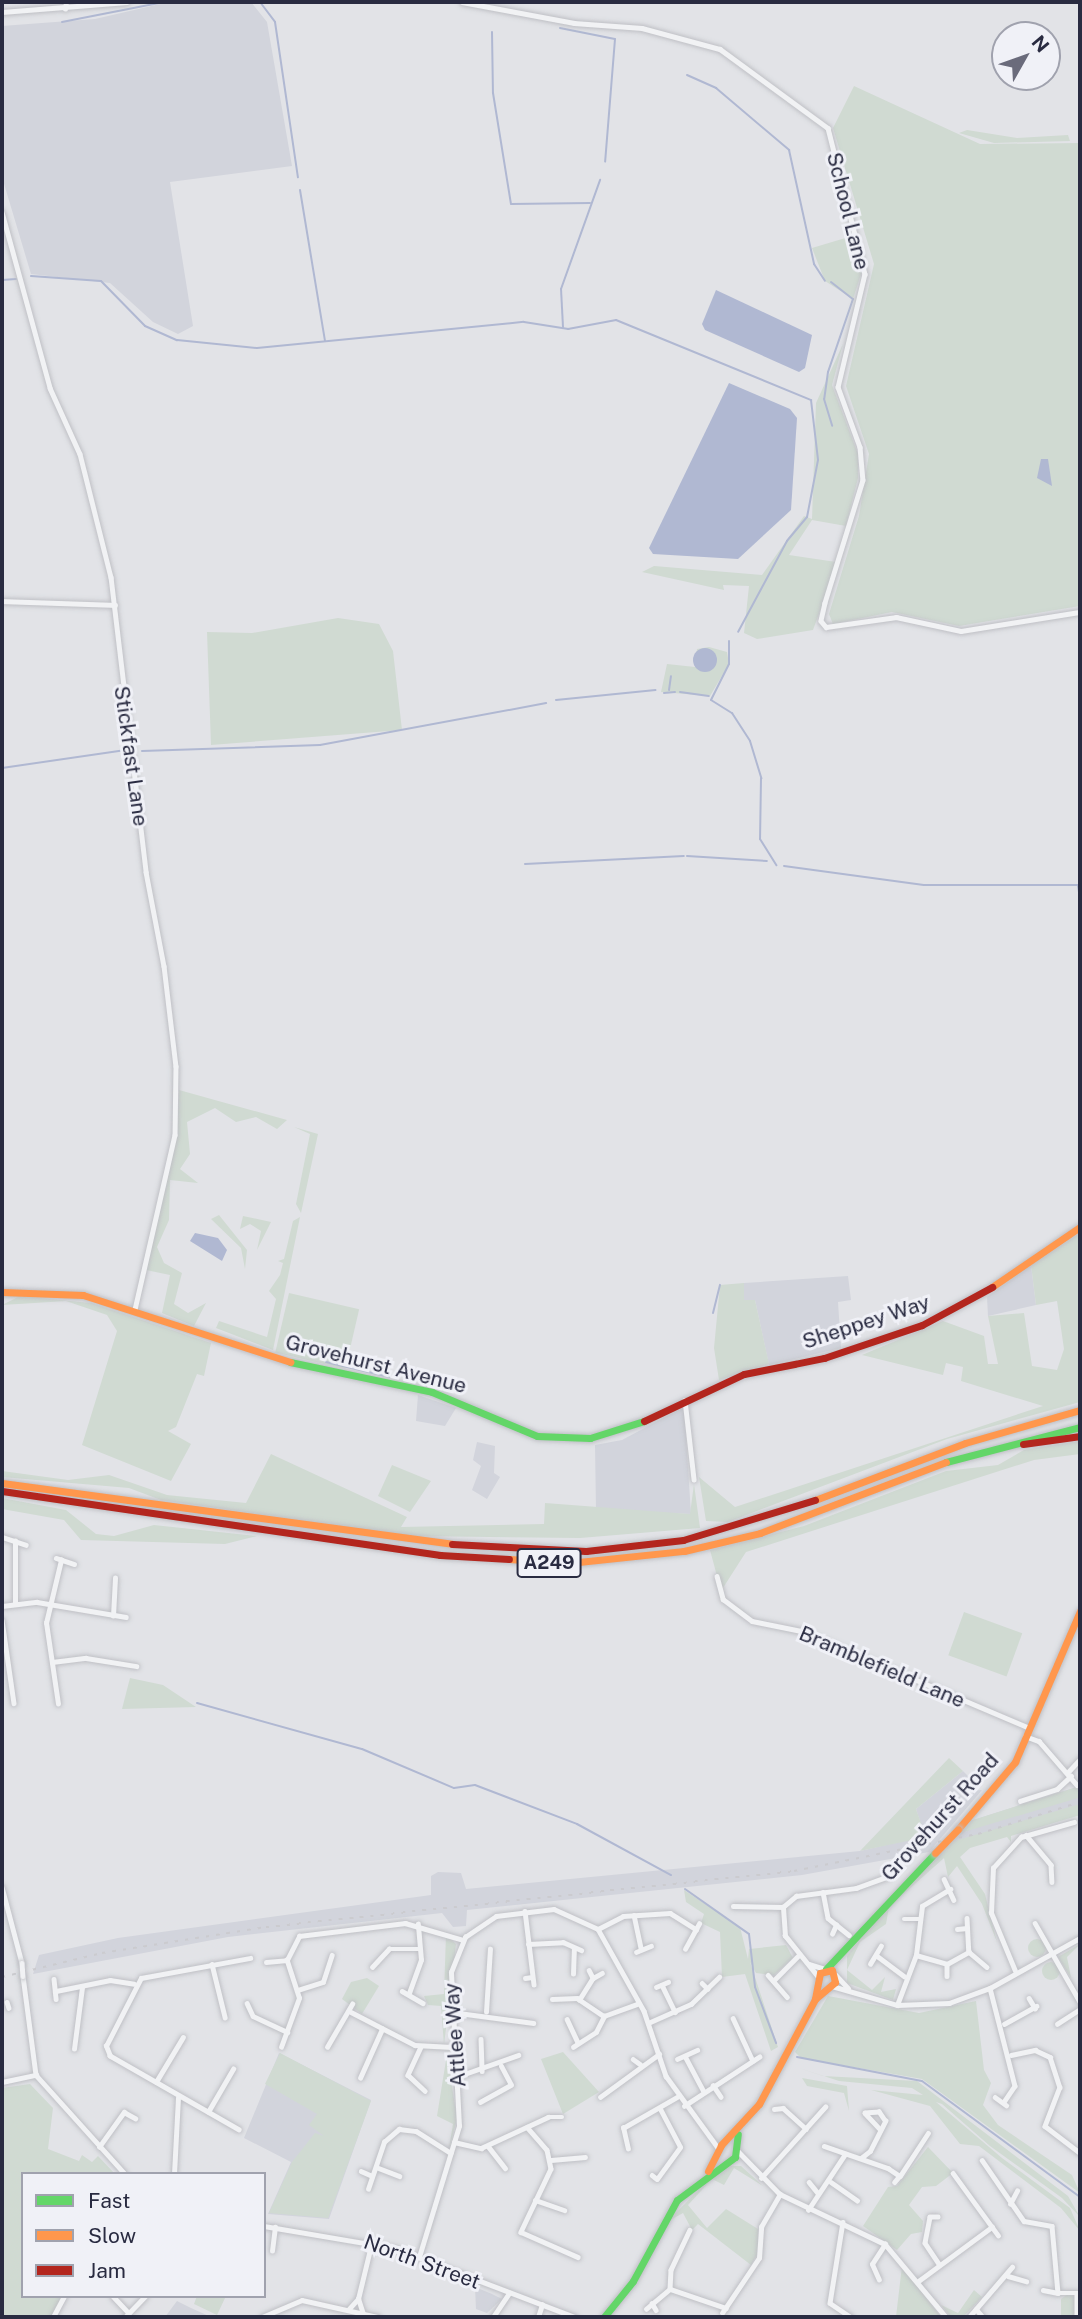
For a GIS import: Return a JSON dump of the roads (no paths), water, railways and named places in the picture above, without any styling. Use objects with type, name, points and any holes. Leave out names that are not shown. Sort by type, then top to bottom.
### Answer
[{"type":"main road","name":"Sheppey Way","points":[[685,1399],[744,1374],[847,1352],[932,1321],[1080,1227]]},
{"type":"main road","name":"Grovehurst Avenue","points":[[2,1292],[53,1291],[135,1310],[304,1367],[432,1392],[537,1436],[612,1434],[685,1399]]},
{"type":"main road","name":"A249","points":[[2,1483],[429,1543],[586,1551],[684,1540],[755,1523],[965,1443],[1080,1410]]},
{"type":"main road","name":"A249","points":[[965,1443],[1080,1416]]},
{"type":"main road","name":"A249","points":[[2,1492],[461,1558],[569,1563],[684,1551],[760,1534],[971,1453],[1080,1427]]},
{"type":"main road","name":"A249","points":[[971,1453],[1080,1436]]},
{"type":"main road","name":"Grovehurst Road","points":[[819,1979],[825,1969],[840,1958],[1011,1768],[1080,1611]]},
{"type":"main road","name":"Grovehurst Road","points":[[830,1986],[840,1958]]},
{"type":"main road","points":[[825,1969],[836,1974]]},
{"type":"main road","points":[[604,2317],[634,2281],[670,2210],[708,2171],[726,2142],[738,2133],[815,1998],[819,1979],[830,1986],[815,1998]]},
{"type":"main road","points":[[708,2171],[729,2160],[737,2148],[738,2133]]},
{"type":"main road","points":[[726,2142],[737,2148]]},
{"type":"main road","points":[[719,2152],[729,2160]]},
{"type":"street","points":[[65,9],[66,2]]},
{"type":"street","points":[[2,12],[127,2]]},
{"type":"street","name":"School Lane","points":[[462,2],[575,23],[642,28],[719,49],[828,128],[865,274],[838,387],[860,447],[863,480],[825,603],[821,621],[826,627],[896,617],[961,631],[1080,612]]},
{"type":"street","name":"Stickfast Lane","points":[[2,212],[50,387],[80,454],[115,605],[118,671],[177,1090],[175,1135],[135,1310]]},
{"type":"street","points":[[2,601],[115,605]]},
{"type":"street","points":[[685,1399],[694,1479]]},
{"type":"street","points":[[4,1537],[26,1545]]},
{"type":"street","points":[[15,1541],[15,1604]]},
{"type":"street","points":[[58,1704],[47,1605],[58,1559],[74,1564]]},
{"type":"street","name":"Bramblefield Lane","points":[[717,1576],[723,1599],[752,1621],[801,1631],[1027,1727]]},
{"type":"street","points":[[113,1616],[115,1578]]},
{"type":"street","points":[[2,1606],[47,1605],[126,1617]]},
{"type":"street","points":[[2,1620],[13,1703]]},
{"type":"street","points":[[52,1662],[86,1658],[136,1666]]},
{"type":"street","points":[[1024,1736],[1039,1741],[1077,1785]]},
{"type":"street","points":[[1020,1801],[1057,1789],[1080,1759]]},
{"type":"street","points":[[1025,1792],[1029,1797]]},
{"type":"street","points":[[1015,1971],[989,1893],[996,1863],[1026,1835],[1074,1822]]},
{"type":"street","points":[[1026,1835],[1051,1865],[1052,1882]]},
{"type":"street","points":[[733,1906],[783,1907],[796,1896],[871,1883],[889,1876]]},
{"type":"street","points":[[869,1877],[871,1883]]},
{"type":"street","points":[[944,1879],[954,1900]]},
{"type":"street","points":[[2,1887],[22,1963],[36,2075],[123,2172]]},
{"type":"street","points":[[897,2005],[904,1976],[916,1955],[922,1906],[950,1889]]},
{"type":"street","points":[[823,1892],[826,1914],[849,1935]]},
{"type":"street","points":[[743,1906],[744,1913]]},
{"type":"street","points":[[783,1907],[783,1931],[798,1956],[819,1979]]},
{"type":"street","points":[[281,2047],[288,2032],[298,1990],[287,1960],[290,1945],[306,1932],[418,1924],[463,1940],[486,1921],[525,1911],[554,1909],[598,1929],[648,2023],[677,2097],[707,2132],[719,2152]]},
{"type":"street","points":[[525,1911],[534,1983]]},
{"type":"street","points":[[598,1929],[634,1915],[670,1913],[697,1926],[685,1949]]},
{"type":"street","points":[[634,1915],[638,1951],[651,1946]]},
{"type":"street","points":[[967,1918],[969,1952],[987,1967]]},
{"type":"street","points":[[904,1919],[920,1919]]},
{"type":"street","points":[[1035,1923],[1080,2002]]},
{"type":"street","points":[[409,1993],[421,1969],[418,1924]]},
{"type":"street","points":[[832,1934],[836,1925]]},
{"type":"street","points":[[957,1929],[967,1928]]},
{"type":"street","points":[[830,1986],[848,1988],[897,2005],[949,2003],[990,1989],[1015,1971],[1080,1938]]},
{"type":"street","name":"Attlee Way","points":[[419,2257],[454,2142],[461,2107],[452,2047],[451,1972],[463,1940]]},
{"type":"street","points":[[528,1944],[563,1942],[581,1950]]},
{"type":"street","points":[[870,1964],[881,1946]]},
{"type":"street","points":[[372,1967],[389,1949],[420,1949]]},
{"type":"street","points":[[485,2012],[484,1956],[490,1949]]},
{"type":"street","points":[[573,1974],[574,1949]]},
{"type":"street","points":[[916,1955],[947,1964],[969,1952]]},
{"type":"street","points":[[298,1990],[323,1982],[332,1955]]},
{"type":"street","points":[[876,1955],[904,1976]]},
{"type":"street","points":[[773,1981],[798,1956]]},
{"type":"street","points":[[239,2130],[178,2098],[107,2050],[134,1984],[146,1975],[250,1958]]},
{"type":"street","points":[[266,1962],[287,1960]]},
{"type":"street","points":[[805,1962],[825,1969]]},
{"type":"street","points":[[212,1964],[225,2017]]},
{"type":"street","points":[[947,1964],[947,1976]]},
{"type":"street","points":[[589,1970],[593,1978]]},
{"type":"street","points":[[579,2000],[593,1978],[602,1973]]},
{"type":"street","points":[[836,1974],[848,1988]]},
{"type":"street","points":[[768,1975],[787,1997]]},
{"type":"street","points":[[525,1978],[532,1977]]},
{"type":"street","points":[[648,2023],[675,2012],[708,1989],[719,1977]]},
{"type":"street","points":[[54,1979],[56,1999]]},
{"type":"street","points":[[55,1992],[110,1980],[134,1984]]},
{"type":"street","points":[[668,1982],[659,1986],[675,2012]]},
{"type":"street","points":[[702,1983],[708,1989]]},
{"type":"street","points":[[74,2049],[82,1987]]},
{"type":"street","points":[[990,1989],[1004,2024],[1015,2090],[1005,2103],[995,2097]]},
{"type":"street","points":[[402,1991],[423,2003]]},
{"type":"street","points":[[1004,2024],[1035,2007],[1029,1998]]},
{"type":"street","points":[[552,1999],[579,2000],[604,2016]]},
{"type":"street","points":[[247,2003],[250,2014],[288,2032]]},
{"type":"street","points":[[327,2047],[351,2012],[352,2004]]},
{"type":"street","points":[[573,2047],[596,2032],[604,2016],[637,2004]]},
{"type":"street","points":[[1057,2024],[1080,2009]]},
{"type":"street","points":[[351,2012],[421,2047],[452,2047]]},
{"type":"street","points":[[451,2012],[485,2012],[533,2023]]},
{"type":"street","points":[[733,2018],[739,2024],[753,2061]]},
{"type":"street","points":[[567,2019],[578,2043]]},
{"type":"street","points":[[360,2078],[382,2029]]},
{"type":"street","points":[[156,2082],[183,2037]]},
{"type":"street","points":[[481,2039],[482,2071]]},
{"type":"street","points":[[421,2047],[408,2075],[425,2091]]},
{"type":"street","points":[[677,2059],[697,2050]]},
{"type":"street","points":[[600,2097],[640,2064],[659,2054]]},
{"type":"street","points":[[456,2077],[501,2066],[518,2055]]},
{"type":"street","points":[[1011,2055],[1048,2055],[1060,2087],[1045,2128],[1080,2153]]},
{"type":"street","points":[[685,2056],[704,2091]]},
{"type":"street","points":[[684,2106],[759,2057]]},
{"type":"street","points":[[633,2059],[640,2064]]},
{"type":"street","points":[[480,2102],[511,2085],[501,2066]]},
{"type":"street","points":[[208,2112],[233,2069]]},
{"type":"street","points":[[2,2082],[36,2075]]},
{"type":"street","points":[[713,2085],[721,2097]]},
{"type":"street","points":[[628,2149],[624,2143],[623,2128],[677,2097]]},
{"type":"street","points":[[174,2172],[178,2098]]},
{"type":"street","points":[[761,2178],[825,2107]]},
{"type":"street","points":[[774,2109],[783,2108],[806,2129]]},
{"type":"street","points":[[652,2175],[659,2180],[680,2147],[660,2109]]},
{"type":"street","points":[[99,2147],[124,2112],[135,2118]]},
{"type":"street","points":[[862,2158],[880,2129],[884,2114],[865,2113],[867,2121],[880,2129]]},
{"type":"street","points":[[454,2142],[488,2146],[527,2127],[562,2117]]},
{"type":"street","points":[[527,2127],[551,2160]]},
{"type":"street","points":[[368,2189],[384,2142],[400,2129],[451,2152]]},
{"type":"street","points":[[707,2132],[726,2142]]},
{"type":"street","points":[[895,2182],[928,2133]]},
{"type":"street","points":[[624,2143],[630,2139]]},
{"type":"street","points":[[488,2146],[505,2168]]},
{"type":"street","points":[[824,2146],[862,2158],[900,2176]]},
{"type":"street","points":[[737,2148],[746,2165],[780,2194],[808,2210],[843,2222],[886,2244],[946,2317]]},
{"type":"street","points":[[808,2210],[818,2193],[831,2182],[845,2154]]},
{"type":"street","points":[[551,2160],[585,2157]]},
{"type":"street","points":[[551,2160],[535,2200],[522,2222],[523,2238],[578,2257]]},
{"type":"street","points":[[729,2160],[746,2165]]},
{"type":"street","points":[[982,2161],[1024,2221],[1052,2225],[1058,2293]]},
{"type":"street","points":[[376,2167],[399,2176]]},
{"type":"street","points":[[361,2171],[372,2176]]},
{"type":"street","points":[[953,2173],[998,2235]]},
{"type":"street","points":[[809,2182],[818,2193]]},
{"type":"street","points":[[831,2182],[857,2200]]},
{"type":"street","points":[[1010,2204],[1017,2191]]},
{"type":"street","points":[[722,2313],[760,2258],[761,2227],[780,2194]]},
{"type":"street","points":[[535,2200],[565,2210]]},
{"type":"street","points":[[938,2217],[930,2217],[925,2243],[939,2264]]},
{"type":"street","points":[[830,2302],[843,2222]]},
{"type":"street","name":"North Street","points":[[266,2226],[372,2241],[575,2317]]},
{"type":"street","points":[[273,2251],[275,2227]]},
{"type":"street","points":[[917,2281],[992,2227]]},
{"type":"street","points":[[646,2309],[670,2289],[671,2270],[690,2230]]},
{"type":"street","points":[[348,2311],[358,2299],[372,2241]]},
{"type":"street","points":[[879,2280],[872,2264],[886,2244]]},
{"type":"street","points":[[969,2317],[1008,2276],[1012,2267]]},
{"type":"street","points":[[1008,2276],[1026,2281]]},
{"type":"street","points":[[670,2289],[726,2308]]},
{"type":"street","points":[[1043,2290],[1079,2293],[1077,2317]]},
{"type":"street","points":[[493,2317],[509,2293]]},
{"type":"street","points":[[53,2317],[63,2298]]},
{"type":"street","points":[[114,2298],[127,2315],[143,2298]]},
{"type":"street","points":[[358,2299],[363,2314]]},
{"type":"street","points":[[820,2300],[830,2302],[853,2317]]},
{"type":"street","points":[[262,2317],[297,2301],[377,2317]]},
{"type":"street","points":[[652,2303],[656,2310]]},
{"type":"street","points":[[538,2317],[542,2305]]},
{"type":"street","points":[[976,2309],[983,2317]]},
{"type":"water","points":[[716,290],[812,335],[805,368],[799,372],[705,330],[702,324]]},
{"type":"water","points":[[729,383],[790,409],[797,418],[791,510],[738,559],[653,554],[649,548]]},
{"type":"water","points":[[1041,459],[1048,459],[1052,486],[1037,478]]},
{"type":"water","points":[[705,648],[714,651],[717,660],[714,669],[705,672],[696,669],[693,660],[696,651]]},
{"type":"water","points":[[195,1233],[218,1238],[227,1250],[222,1261],[190,1241]]},
{"type":"waterway","points":[[62,22],[164,2]]},
{"type":"waterway","points":[[260,2],[275,22],[298,177]]},
{"type":"waterway","points":[[560,28],[615,39],[605,162]]},
{"type":"waterway","points":[[492,32],[493,93],[511,204],[590,203]]},
{"type":"waterway","points":[[687,75],[716,88],[789,150],[814,264],[825,281]]},
{"type":"waterway","points":[[563,327],[561,289],[600,180]]},
{"type":"waterway","points":[[300,190],[325,341]]},
{"type":"waterway","points":[[31,276],[101,281],[145,326],[177,340],[257,348],[524,322],[568,329],[616,320],[811,400],[818,460],[807,517],[787,541],[738,632]]},
{"type":"waterway","points":[[2,280],[16,279]]},
{"type":"waterway","points":[[831,282],[853,299],[828,372],[824,399],[832,426]]},
{"type":"waterway","points":[[729,641],[729,664],[711,700],[732,713],[750,741],[761,778],[760,839],[776,865]]},
{"type":"waterway","points":[[669,690],[671,676]]},
{"type":"waterway","points":[[556,700],[656,690]]},
{"type":"waterway","points":[[664,693],[675,692]]},
{"type":"waterway","points":[[680,692],[709,696]]},
{"type":"waterway","points":[[142,751],[320,745],[546,703]]},
{"type":"waterway","points":[[2,768],[126,750]]},
{"type":"waterway","points":[[525,864],[684,856]]},
{"type":"waterway","points":[[687,856],[767,861]]},
{"type":"waterway","points":[[784,866],[924,885],[1078,885],[1080,899]]},
{"type":"waterway","points":[[713,1313],[720,1285]]},
{"type":"waterway","points":[[326,1362],[389,1377]]},
{"type":"waterway","points":[[197,1703],[362,1749],[454,1788],[475,1785],[577,1824],[671,1875]]},
{"type":"waterway","points":[[685,1889],[749,1934],[755,1987],[776,2043]]},
{"type":"waterway","points":[[797,2057],[922,2081],[1080,2197]]},
{"type":"railway","points":[[2,1977],[102,1953],[266,1927],[794,1871],[978,1834],[1080,1802]]}]
